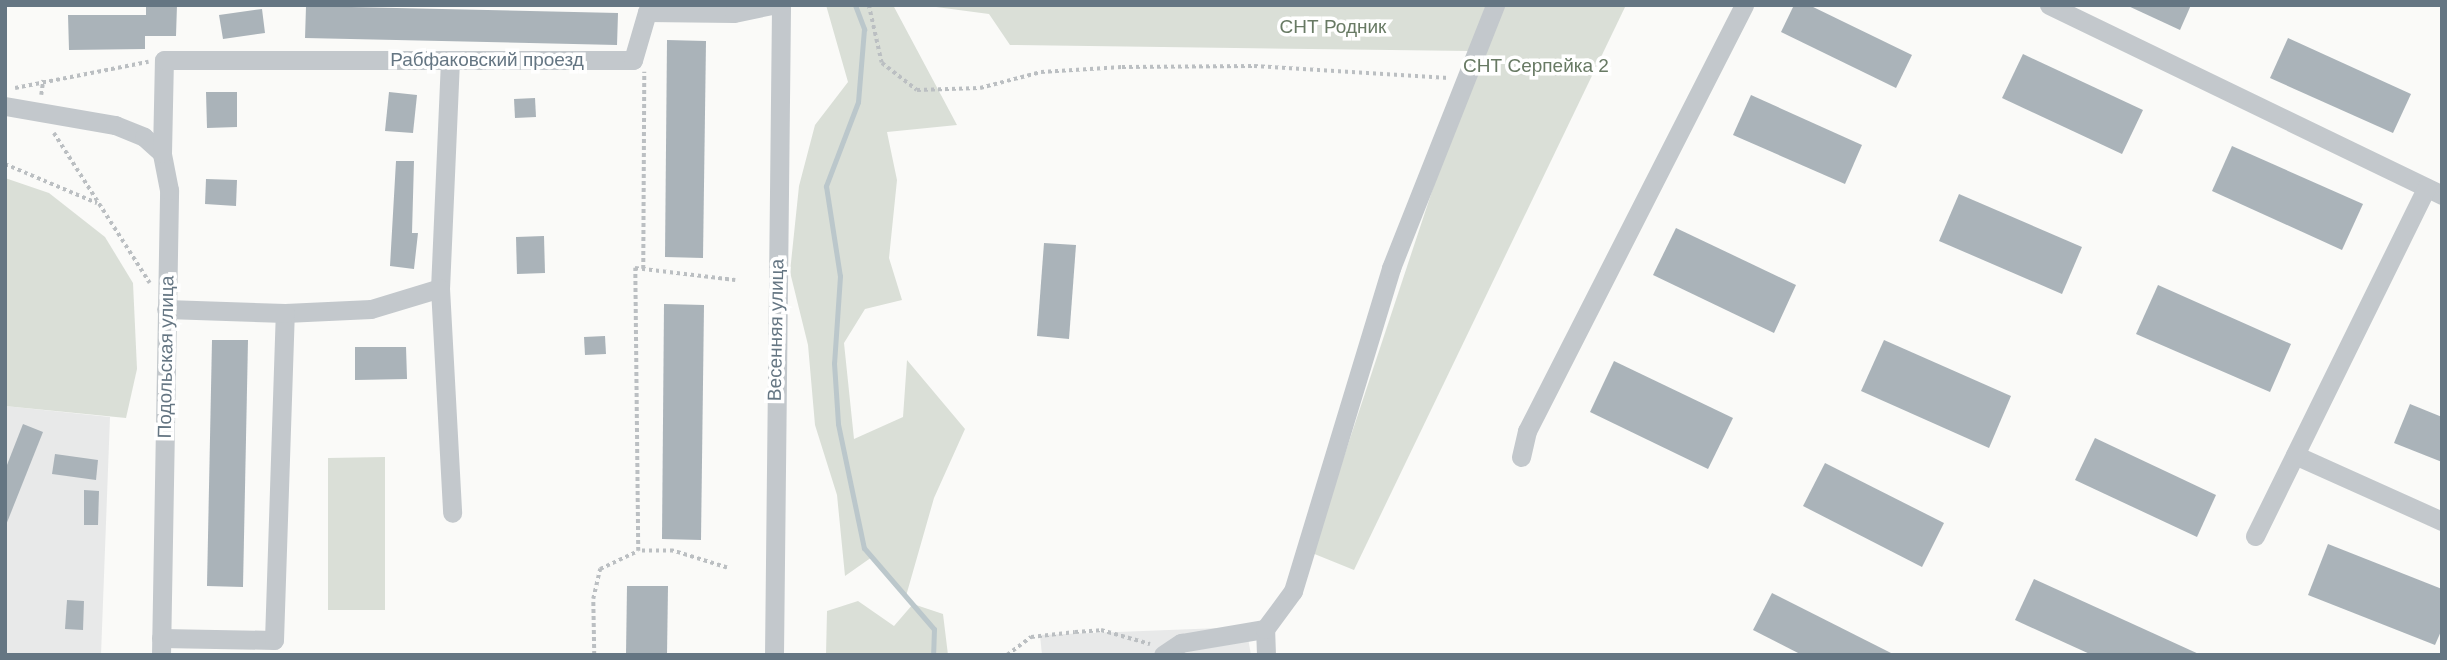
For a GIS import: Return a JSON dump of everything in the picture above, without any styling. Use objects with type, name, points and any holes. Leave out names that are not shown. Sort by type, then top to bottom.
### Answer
[{"type":"street","name":"Рабфаковский проезд","points":[[164,60],[633,60],[642,8],[734,13],[773,5]]},
{"type":"street","name":"Весенняя улица","points":[[774,655],[780,5]]},
{"type":"street","points":[[1266,655],[1265,629],[1293,591],[1391,268],[1495,5]]},
{"type":"street","points":[[1521,457],[1527,432],[1744,5]]},
{"type":"street","points":[[2049,5],[2434,191],[2255,536]]},
{"type":"street","name":"Подольская улица","points":[[161,646],[169,190],[162,153],[164,60]]},
{"type":"street","points":[[450,60],[440,288],[452,513]]},
{"type":"street","points":[[5,106],[115,125],[144,137],[162,153]]},
{"type":"street","points":[[166,309],[285,313],[371,309],[440,288]]},
{"type":"street","points":[[161,646],[274,640],[285,313]]},
{"type":"street","points":[[2295,455],[2442,521]]},
{"type":"street","points":[[1170,650],[1265,629]]},
{"type":"path","points":[[869,5],[882,63],[917,90],[980,88],[1041,72],[1254,66],[1465,79]]},
{"type":"path","points":[[5,91],[43,80],[164,60]]},
{"type":"path","points":[[643,269],[644,69]]},
{"type":"path","points":[[43,80],[40,111],[166,309]]},
{"type":"path","points":[[5,164],[99,204]]},
{"type":"path","points":[[638,551],[635,268],[735,280]]},
{"type":"path","points":[[594,655],[593,600],[600,569],[638,551],[673,551],[727,568]]},
{"type":"path","points":[[1007,655],[1031,637],[1101,630],[1170,650]]},
{"type":"shaded area","points":[[5,406],[110,417],[101,655],[5,655]]},
{"type":"shaded area","points":[[1246,627],[1251,655],[1042,655],[1040,635]]},
{"type":"green space","points":[[826,5],[893,5],[957,125],[887,132],[897,180],[889,258],[902,300],[865,309],[844,343],[854,439],[903,417],[907,360],[965,429],[934,498],[906,596],[872,557],[845,576],[837,495],[815,425],[808,345],[790,272],[799,186],[815,125],[848,82]]},
{"type":"green space","name":"СНТ Родник","points":[[921,5],[1486,5],[1471,51],[1010,45],[989,14]]},
{"type":"green space","name":"СНТ Серпейка 2","points":[[1501,5],[1626,5],[1354,570],[1312,553],[1448,143]]},
{"type":"green space","points":[[5,178],[49,193],[105,237],[133,283],[137,369],[126,418],[5,406]]},
{"type":"green space","points":[[385,457],[385,610],[328,610],[328,458]]},
{"type":"green space","points":[[858,601],[894,626],[913,604],[943,614],[948,655],[826,655],[827,611]]},
{"type":"building","points":[[146,5],[177,5],[176,36],[145,36],[145,49],[69,50],[68,15],[146,15]]},
{"type":"building","points":[[1794,5],[1809,5],[1912,55],[1896,88],[1781,32]]},
{"type":"building","points":[[2126,5],[2191,5],[2180,30]]},
{"type":"building","points":[[306,6],[618,13],[617,45],[305,38]]},
{"type":"building","points":[[262,9],[265,33],[223,39],[219,15]]},
{"type":"building","points":[[2288,38],[2411,94],[2393,133],[2270,78]]},
{"type":"building","points":[[667,40],[706,41],[703,258],[665,257]]},
{"type":"building","points":[[2023,54],[2143,110],[2122,154],[2002,98]]},
{"type":"building","points":[[206,92],[237,92],[237,127],[207,128]]},
{"type":"building","points":[[389,92],[417,95],[413,133],[385,131]]},
{"type":"building","points":[[1751,95],[1862,145],[1845,184],[1733,135]]},
{"type":"building","points":[[535,98],[536,117],[515,118],[514,99]]},
{"type":"building","points":[[2232,146],[2363,204],[2342,250],[2212,191]]},
{"type":"building","points":[[396,161],[414,161],[412,233],[418,233],[414,269],[390,266]]},
{"type":"building","points":[[206,179],[237,180],[236,206],[205,204]]},
{"type":"building","points":[[1959,194],[2082,247],[2062,294],[1939,241]]},
{"type":"building","points":[[1676,228],[1796,285],[1774,333],[1653,275]]},
{"type":"building","points":[[544,236],[545,273],[517,274],[516,237]]},
{"type":"building","points":[[1044,243],[1076,245],[1069,339],[1037,336]]},
{"type":"building","points":[[2158,285],[2291,344],[2270,392],[2136,334]]},
{"type":"building","points":[[664,304],[704,305],[701,540],[662,539]]},
{"type":"building","points":[[605,336],[606,354],[585,355],[584,337]]},
{"type":"building","points":[[212,340],[248,340],[243,587],[207,586]]},
{"type":"building","points":[[1884,340],[2011,396],[1989,448],[1861,391]]},
{"type":"building","points":[[355,347],[406,347],[407,379],[355,380]]},
{"type":"building","points":[[1614,361],[1733,418],[1708,469],[1590,412]]},
{"type":"building","points":[[2410,404],[2442,417],[2442,462],[2394,443]]},
{"type":"building","points":[[23,424],[43,432],[6,525],[5,470]]},
{"type":"building","points":[[2095,438],[2216,495],[2197,537],[2075,480]]},
{"type":"building","points":[[55,454],[98,460],[96,480],[52,474]]},
{"type":"building","points":[[1825,463],[1944,523],[1922,567],[1803,506]]},
{"type":"building","points":[[84,490],[99,491],[98,525],[84,525]]},
{"type":"building","points":[[2328,544],[2442,589],[2442,629],[2435,645],[2308,595]]},
{"type":"building","points":[[2034,579],[2201,655],[2092,655],[2015,620]]},
{"type":"building","points":[[627,586],[668,586],[667,655],[626,655]]},
{"type":"building","points":[[1772,593],[1895,655],[1802,655],[1753,630]]},
{"type":"building","points":[[67,600],[84,601],[83,630],[65,629]]},
{"type":"waterway","points":[[855,5],[864,29],[858,102],[826,186],[840,276],[834,363],[838,424],[864,548],[934,629],[933,655]]}]
